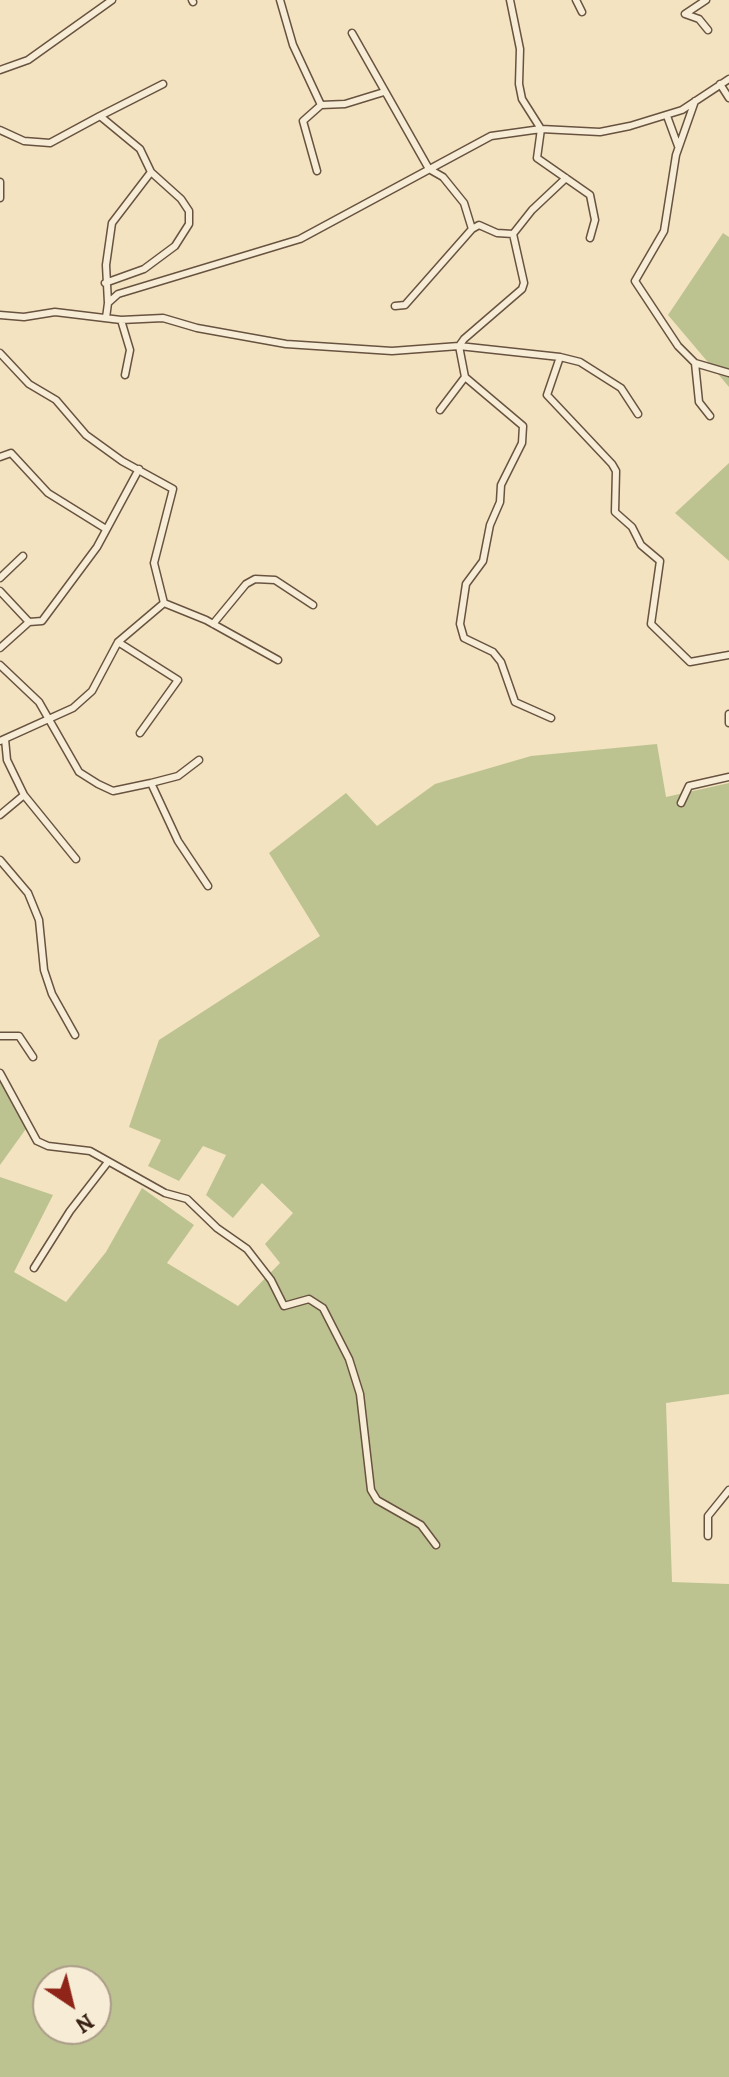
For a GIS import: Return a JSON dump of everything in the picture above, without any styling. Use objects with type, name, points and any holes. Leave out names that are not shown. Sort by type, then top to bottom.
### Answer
[{"type":"street","points":[[0,70],[28,60],[112,0]]},
{"type":"street","points":[[280,0],[293,45],[321,105]]},
{"type":"street","points":[[510,0],[520,49],[522,99],[541,129],[537,158],[584,188],[593,201],[595,220],[590,238]]},
{"type":"street","points":[[576,0],[582,12]]},
{"type":"street","points":[[706,0],[685,14],[699,19],[708,30]]},
{"type":"street","points":[[352,33],[429,169],[443,177],[464,203],[472,229]]},
{"type":"street","points":[[108,303],[118,294],[133,288],[300,239],[491,136],[541,129],[600,132],[667,116],[729,79]]},
{"type":"street","points":[[0,130],[24,141],[50,143],[163,84]]},
{"type":"street","points":[[720,84],[729,98]]},
{"type":"street","points":[[317,171],[303,121],[321,105],[345,104],[384,92]]},
{"type":"street","points":[[695,101],[678,146],[664,231],[635,281],[678,346],[695,363],[729,373]]},
{"type":"street","points":[[100,116],[140,149],[151,172],[181,199],[189,211],[189,224],[175,246],[144,269],[105,283]]},
{"type":"street","points":[[667,116],[678,146]]},
{"type":"street","points":[[106,318],[108,303],[105,283],[112,223],[151,172]]},
{"type":"street","points":[[513,234],[532,210],[566,178]]},
{"type":"street","points":[[0,182],[0,198]]},
{"type":"street","points":[[395,306],[405,305],[472,229],[479,225],[497,233],[513,234]]},
{"type":"street","points":[[459,346],[522,289],[524,283],[513,234]]},
{"type":"street","points":[[0,315],[24,317],[55,312],[121,320],[163,318],[197,328],[316,347],[392,351],[459,346],[560,357],[580,362],[621,388],[638,414]]},
{"type":"street","points":[[121,320],[130,350],[125,375]]},
{"type":"street","points":[[459,346],[465,377],[523,426],[522,443],[501,485],[500,502],[490,525],[483,561],[466,584],[460,624],[464,638],[493,652],[501,662],[508,672],[515,702],[551,718]]},
{"type":"street","points":[[0,353],[29,384],[56,400],[86,435],[174,492],[154,563],[164,603]]},
{"type":"street","points":[[560,357],[547,395],[612,464],[616,471],[615,512],[632,527],[641,545],[660,561],[651,624],[690,662],[729,655]]},
{"type":"street","points":[[695,363],[699,402],[710,416]]},
{"type":"street","points":[[440,410],[465,377]]},
{"type":"street","points":[[0,457],[11,453],[48,493],[106,529]]},
{"type":"street","points":[[0,648],[29,622],[42,621],[70,588],[139,469]]},
{"type":"street","points":[[0,578],[23,556]]},
{"type":"street","points":[[213,624],[246,584],[255,579],[275,580],[313,605]]},
{"type":"street","points":[[0,591],[29,622]]},
{"type":"street","points":[[164,603],[213,624],[278,660]]},
{"type":"street","points":[[76,859],[24,795],[7,760],[3,740],[73,708],[92,691],[118,642],[164,603]]},
{"type":"street","points":[[118,642],[178,680],[140,733]]},
{"type":"street","points":[[0,665],[39,702],[70,759],[88,778],[113,791],[178,776],[199,760]]},
{"type":"street","points":[[729,714],[729,723]]},
{"type":"street","points":[[681,803],[689,786],[729,777]]},
{"type":"street","points":[[151,783],[178,841],[208,886]]},
{"type":"street","points":[[0,815],[24,795]]},
{"type":"street","points":[[0,860],[28,893],[39,920],[44,970],[52,994],[75,1035]]},
{"type":"street","points":[[0,1036],[15,1033],[33,1057]]},
{"type":"street","points":[[0,1073],[37,1141],[48,1146],[90,1151],[165,1193],[187,1199],[217,1228],[247,1249],[271,1280],[284,1306],[288,1308],[305,1299],[323,1308],[349,1359],[360,1394],[371,1490],[377,1500],[421,1525],[436,1545]]},
{"type":"street","points":[[34,1268],[70,1211],[108,1162]]},
{"type":"street","points":[[708,1536],[708,1516],[729,1490]]},
{"type":"green space","points":[[723,233],[729,237],[729,387],[668,315]]},
{"type":"green space","points":[[729,463],[729,561],[675,513]]},
{"type":"green space","points":[[657,744],[666,797],[729,783],[729,1394],[666,1403],[672,1582],[729,1584],[729,2077],[0,2077],[0,1177],[53,1195],[14,1272],[66,1302],[106,1252],[142,1188],[194,1225],[167,1263],[238,1306],[280,1263],[265,1244],[293,1213],[262,1183],[233,1218],[206,1195],[226,1155],[203,1146],[179,1181],[148,1166],[161,1140],[129,1127],[159,1040],[320,936],[269,853],[346,793],[377,826],[435,784],[531,756]]},
{"type":"green space","points":[[0,1080],[28,1126],[0,1165]]}]
